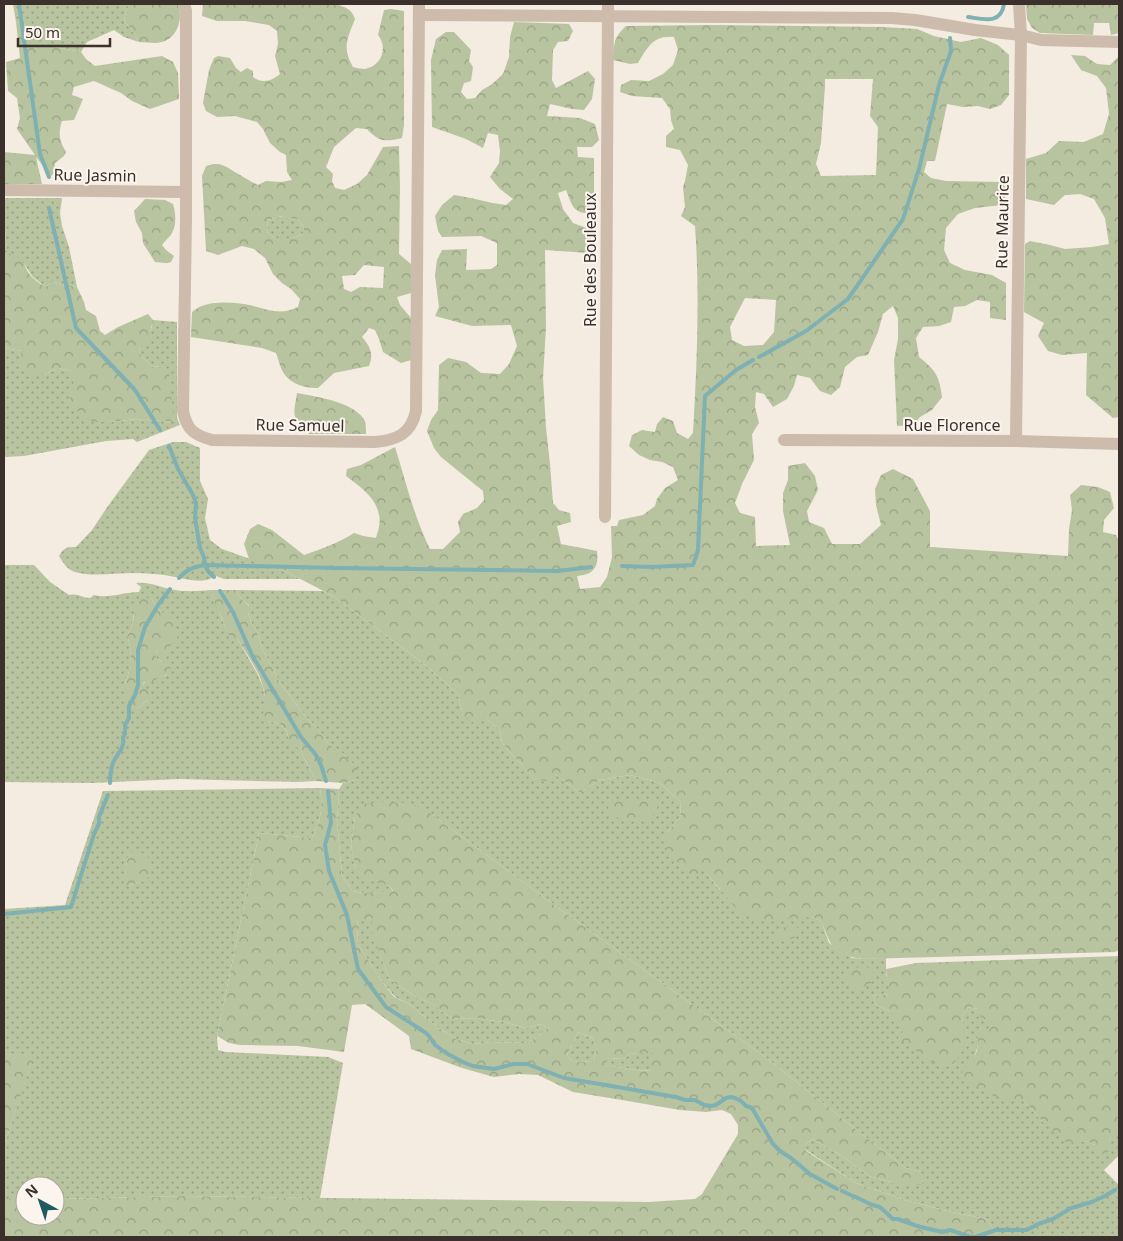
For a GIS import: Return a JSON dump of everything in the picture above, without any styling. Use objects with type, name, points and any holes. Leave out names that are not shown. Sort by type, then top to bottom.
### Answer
[{"type":"street","name":"Rue Samuel","points":[[184,4],[186,11],[186,34],[183,411],[189,428],[201,437],[212,440],[374,442],[396,438],[404,434],[411,427],[416,411],[419,10]]},
{"type":"street","name":"Rue des Bouleaux","points":[[605,517],[608,4]]},
{"type":"street","name":"Rue Maurice","points":[[1016,441],[1021,35],[1019,4]]},
{"type":"street","points":[[419,10],[608,17],[892,18],[1021,35],[1041,40],[1119,42]]},
{"type":"street","name":"Rue Jasmin","points":[[4,190],[185,192]]},
{"type":"street","name":"Rue Florence","points":[[784,440],[1016,441],[1119,444]]},
{"type":"green space","points":[[13,4],[130,4],[124,21],[139,42],[124,37],[114,30],[87,42],[81,52],[46,45],[38,31],[16,22]]},
{"type":"green space","points":[[130,4],[178,4],[180,17],[177,30],[169,39],[163,42],[139,42],[124,21]]},
{"type":"green space","points":[[203,4],[336,4],[348,9],[355,19],[347,43],[348,54],[353,67],[365,69],[376,64],[382,55],[383,45],[378,35],[384,10],[404,11],[404,125],[402,138],[383,140],[367,129],[356,128],[334,147],[326,167],[333,174],[332,181],[335,188],[344,190],[357,184],[367,175],[383,147],[399,146],[399,254],[411,264],[411,293],[397,297],[400,305],[411,318],[411,360],[401,363],[383,352],[375,330],[369,328],[362,337],[370,350],[369,366],[334,373],[318,388],[312,388],[301,386],[291,381],[281,368],[276,353],[262,348],[191,337],[192,312],[201,306],[213,303],[232,303],[274,311],[285,311],[298,307],[300,299],[273,274],[265,258],[254,249],[242,246],[218,255],[206,251],[202,176],[206,166],[220,164],[258,185],[266,181],[281,182],[292,180],[287,172],[286,155],[270,143],[257,122],[235,116],[217,117],[206,111],[203,103],[209,70],[214,58],[218,56],[230,58],[241,72],[247,68],[253,71],[253,77],[256,79],[270,80],[280,74],[275,56],[278,44],[277,31],[269,25],[245,21],[217,21],[202,16]],"holes":[[[282,216],[297,219],[304,227],[303,234],[293,238],[274,238],[267,232],[268,220]],[[364,265],[384,267],[383,288],[360,287],[351,292],[344,289],[342,276],[355,275]]]},
{"type":"green space","points":[[1026,4],[1119,4],[1119,33],[1111,35],[1109,23],[1094,23],[1093,35],[1040,33],[1032,28],[1027,19]]},
{"type":"green space","points":[[16,22],[38,31],[46,45],[81,52],[95,66],[162,56],[173,62],[178,73],[179,99],[150,109],[94,81],[74,87],[72,95],[83,99],[74,120],[62,121],[60,137],[66,152],[55,163],[54,173],[51,176],[36,157],[42,184],[4,184],[4,152],[35,155],[17,129],[20,118],[17,98],[8,91],[6,62],[20,58]]},
{"type":"green space","points":[[514,22],[569,24],[573,31],[568,41],[558,42],[553,50],[552,80],[556,88],[588,71],[595,79],[592,99],[584,110],[550,104],[547,116],[580,118],[595,124],[599,140],[592,147],[577,147],[578,157],[594,158],[594,201],[591,213],[580,212],[574,208],[566,190],[558,193],[563,209],[573,223],[592,230],[589,253],[545,250],[546,327],[543,378],[553,503],[559,510],[570,513],[571,522],[557,526],[561,544],[597,551],[597,562],[594,569],[588,574],[577,576],[580,589],[600,587],[607,577],[612,557],[611,526],[617,526],[619,520],[643,515],[655,506],[657,499],[665,488],[678,480],[673,467],[639,455],[629,446],[632,435],[642,430],[655,432],[657,424],[663,417],[673,421],[677,433],[688,439],[693,433],[696,382],[697,252],[695,226],[681,216],[685,207],[683,187],[688,165],[680,150],[666,147],[666,136],[674,129],[670,109],[662,98],[632,96],[620,92],[621,85],[631,80],[649,81],[663,74],[673,65],[678,50],[674,37],[667,37],[652,43],[638,63],[630,64],[613,60],[614,45],[619,34],[626,26],[882,27],[917,29],[934,36],[961,42],[981,38],[998,45],[1009,55],[1009,95],[1001,105],[990,109],[978,106],[963,107],[947,104],[935,161],[927,161],[924,172],[931,178],[946,181],[1001,182],[1008,190],[1002,205],[975,208],[958,214],[946,228],[944,250],[950,263],[965,270],[992,275],[1006,283],[1006,320],[990,318],[990,302],[977,300],[965,306],[954,307],[951,322],[939,326],[923,327],[916,338],[919,357],[936,374],[940,383],[942,397],[932,410],[920,417],[913,425],[897,426],[894,360],[898,339],[898,318],[893,306],[883,314],[868,355],[857,357],[845,367],[840,387],[831,395],[820,391],[810,378],[797,375],[787,399],[773,407],[764,394],[756,392],[755,407],[759,423],[752,434],[754,460],[735,503],[740,513],[755,517],[756,546],[790,545],[783,511],[783,493],[788,480],[788,466],[805,463],[815,476],[818,490],[807,511],[809,522],[824,528],[832,544],[860,544],[881,525],[876,505],[875,489],[881,475],[893,469],[913,479],[930,511],[930,547],[1068,556],[1072,510],[1070,495],[1081,485],[1098,487],[1110,492],[1114,508],[1104,520],[1103,532],[1116,535],[1119,541],[1119,950],[1115,952],[863,959],[845,955],[834,948],[821,921],[812,917],[759,920],[739,912],[703,869],[693,877],[664,849],[667,832],[680,818],[681,802],[660,783],[630,775],[600,780],[580,793],[555,774],[546,781],[535,780],[502,743],[500,730],[487,719],[474,723],[463,715],[458,694],[423,663],[333,596],[287,572],[249,559],[244,544],[250,529],[258,524],[272,530],[304,555],[336,543],[354,533],[376,538],[380,521],[377,509],[371,497],[346,476],[347,469],[361,465],[395,447],[415,512],[430,549],[443,549],[460,532],[458,522],[463,514],[477,508],[484,500],[483,491],[441,457],[434,448],[427,431],[431,420],[438,410],[439,365],[448,358],[466,362],[481,373],[500,374],[509,364],[517,346],[511,325],[472,326],[435,316],[439,307],[435,275],[437,260],[442,250],[467,249],[466,270],[491,269],[497,265],[497,243],[481,236],[442,237],[438,231],[435,216],[442,205],[454,195],[506,205],[513,199],[500,189],[490,177],[499,163],[498,135],[488,133],[483,148],[466,139],[432,127],[431,60],[436,39],[446,32],[454,32],[471,50],[469,61],[473,67],[471,81],[464,83],[461,92],[467,99],[475,98],[482,90],[503,74],[509,57],[510,37]],"holes":[[[825,79],[873,79],[870,116],[878,127],[876,175],[821,176],[816,164],[821,143]],[[745,298],[776,300],[774,332],[763,345],[744,346],[732,340],[730,327]]]},
{"type":"green space","points":[[1071,55],[1085,56],[1097,64],[1110,65],[1119,56],[1119,417],[1113,418],[1086,395],[1087,353],[1062,355],[1048,351],[1038,336],[1044,323],[1024,312],[1025,244],[1030,241],[1065,249],[1109,244],[1105,218],[1094,199],[1080,194],[1065,195],[1054,205],[1026,199],[1026,159],[1046,153],[1059,141],[1084,142],[1103,134],[1109,114],[1106,88],[1097,76],[1081,70]]},
{"type":"green space","points":[[4,198],[62,198],[60,213],[62,226],[69,247],[77,287],[53,282],[45,287],[32,276],[25,265],[7,254]]},
{"type":"green space","points":[[145,199],[165,200],[173,204],[175,216],[174,229],[162,245],[174,256],[171,262],[155,262],[143,243],[142,233],[136,222],[134,211]]},
{"type":"green space","points":[[283,216],[297,219],[304,227],[303,234],[293,238],[274,238],[267,232],[268,220]]},
{"type":"green space","points":[[4,218],[7,253],[18,257],[32,277],[45,287],[53,282],[77,287],[86,310],[96,316],[100,331],[105,335],[148,314],[153,320],[146,346],[139,346],[141,356],[153,367],[164,366],[169,372],[174,422],[137,419],[93,422],[79,413],[69,401],[74,381],[71,371],[58,368],[43,375],[30,375],[20,363],[22,351],[4,348]]},
{"type":"green space","points":[[153,320],[177,322],[177,418],[180,425],[137,442],[133,439],[106,441],[24,456],[4,457],[4,348],[22,351],[43,375],[58,368],[71,371],[75,381],[69,401],[109,422],[137,419],[174,422],[164,366],[153,367],[141,356],[139,346],[151,330]]},
{"type":"green space","points":[[297,393],[324,398],[351,408],[364,419],[366,434],[309,434],[295,416],[294,408]]},
{"type":"green space","points":[[173,442],[186,442],[200,448],[200,481],[208,499],[205,518],[210,540],[222,549],[287,572],[300,579],[224,579],[216,576],[196,581],[149,573],[96,575],[72,571],[66,566],[59,556],[61,553],[66,548],[76,547],[92,530],[149,450]]},
{"type":"green space","points":[[4,565],[34,565],[50,582],[69,595],[87,598],[94,595],[105,596],[139,592],[141,587],[136,583],[151,584],[179,591],[211,590],[230,637],[237,638],[257,673],[263,687],[268,721],[280,724],[287,731],[288,737],[301,749],[316,781],[179,779],[92,783],[4,782]],"holes":[[[146,598],[151,598],[161,612],[174,624],[177,640],[169,646],[158,649],[156,653],[157,659],[163,662],[167,675],[159,677],[153,682],[145,682],[143,685],[148,700],[137,709],[125,684],[129,673],[130,660],[130,647],[127,636],[132,626],[134,614]]]},
{"type":"green space","points":[[211,590],[235,590],[243,601],[252,608],[248,613],[252,624],[280,683],[327,742],[356,766],[358,772],[355,780],[343,783],[316,781],[301,749],[292,745],[287,731],[280,724],[268,721],[263,714],[265,694],[258,674],[237,638],[230,638]]},
{"type":"green space","points":[[235,590],[323,591],[333,596],[423,663],[458,694],[463,715],[487,719],[500,730],[502,743],[535,780],[555,774],[580,793],[600,780],[630,775],[660,783],[681,802],[680,818],[667,832],[703,868],[719,889],[821,921],[829,943],[852,958],[886,958],[886,975],[890,985],[890,994],[873,996],[876,1005],[892,1012],[906,1029],[898,1039],[963,1024],[962,1016],[969,1007],[978,1009],[994,1019],[989,1029],[979,1041],[974,1059],[1017,1101],[1024,1101],[1043,1122],[1109,1150],[1109,1141],[1113,1133],[1119,1132],[1119,1155],[1104,1170],[1119,1185],[1119,1237],[998,1237],[987,1219],[905,1200],[856,1183],[806,1150],[806,1144],[813,1139],[842,1156],[869,1176],[894,1183],[921,1172],[906,1168],[765,1057],[430,813],[355,817],[351,844],[355,868],[377,882],[390,886],[393,892],[364,893],[352,891],[342,875],[337,822],[339,789],[343,783],[355,780],[352,763],[341,752],[337,753],[327,742],[280,683],[252,624],[248,613],[249,605],[243,601]]},
{"type":"green space","points":[[141,597],[151,598],[161,612],[173,617],[178,641],[170,646],[169,654],[163,656],[158,649],[156,653],[157,659],[170,666],[172,672],[153,682],[144,682],[143,685],[151,695],[137,709],[128,702],[124,689],[130,660],[130,645],[127,636],[132,626],[137,602]]},
{"type":"green space","points":[[320,788],[320,814],[312,838],[259,833],[217,1036],[218,1050],[226,1052],[328,1057],[343,1063],[320,1198],[185,1196],[65,1199],[65,1176],[15,1176],[15,1199],[4,1199],[4,1146],[33,1056],[4,1054],[4,909],[65,905],[103,791]],"holes":[[[130,853],[145,880],[129,886],[125,877],[127,859]]]},
{"type":"green space","points":[[320,788],[339,789],[337,822],[342,875],[352,891],[364,893],[393,891],[390,886],[362,879],[355,868],[351,844],[355,817],[363,804],[379,802],[410,803],[430,813],[765,1057],[906,1168],[921,1172],[925,1180],[921,1185],[894,1183],[869,1176],[842,1156],[813,1139],[806,1144],[806,1151],[856,1183],[905,1200],[987,1219],[998,1237],[4,1237],[4,1199],[15,1199],[15,1226],[65,1226],[65,1199],[185,1196],[649,1202],[695,1199],[702,1194],[738,1134],[738,1125],[731,1114],[722,1110],[706,1112],[680,1110],[573,1092],[538,1075],[519,1074],[494,1077],[462,1068],[411,1049],[409,1036],[365,1004],[352,1005],[344,1052],[298,1046],[240,1045],[229,1043],[217,1036],[259,833],[312,838],[321,808]],"holes":[[[373,918],[371,930],[390,980],[416,997],[433,1004],[452,1019],[474,1018],[503,1022],[526,1028],[540,1024],[548,1028],[536,1038],[525,1043],[491,1042],[473,1044],[456,1039],[437,1027],[409,1004],[394,997],[358,944],[358,920]],[[578,1032],[592,1038],[597,1048],[593,1062],[572,1061],[567,1055]],[[653,1053],[651,1062],[654,1071],[605,1065],[609,1058],[624,1059],[629,1054]]]},
{"type":"green space","points":[[656,799],[656,811],[651,817],[643,821],[638,822],[613,816],[608,809],[609,802]]},
{"type":"green space","points":[[130,852],[144,854],[148,858],[151,873],[146,880],[129,886],[124,884],[127,859]]},
{"type":"green space","points":[[373,918],[381,956],[390,980],[416,997],[433,1004],[452,1019],[474,1018],[503,1022],[526,1028],[540,1024],[548,1028],[536,1038],[525,1043],[491,1042],[473,1044],[456,1039],[437,1027],[409,1004],[395,997],[381,980],[358,944],[358,919]]},
{"type":"green space","points":[[796,926],[801,931],[791,939],[778,940],[774,935],[780,928]]},
{"type":"green space","points":[[1119,956],[1119,1132],[1113,1134],[1109,1141],[1110,1150],[1106,1154],[1097,1153],[1095,1145],[1086,1141],[1070,1146],[1043,1122],[1024,1101],[1007,1100],[989,1094],[961,1074],[977,1051],[977,1033],[989,1029],[993,1019],[981,1019],[978,1009],[969,1007],[962,1016],[965,1035],[963,1049],[956,1061],[949,1066],[941,1068],[898,1038],[905,1029],[895,1024],[892,1012],[876,1005],[873,996],[890,994],[886,969],[916,963]]},
{"type":"green space","points":[[867,967],[873,971],[875,977],[867,986],[855,990],[844,979],[845,973],[851,968]]},
{"type":"green space","points":[[578,1032],[592,1038],[597,1048],[593,1062],[572,1061],[567,1055]]},
{"type":"green space","points":[[653,1053],[654,1071],[604,1065],[609,1058],[624,1059],[629,1054]]},
{"type":"green space","points":[[4,1054],[34,1055],[4,1146]]},
{"type":"waterway","points":[[19,4],[40,154],[49,177]]},
{"type":"waterway","points":[[968,17],[995,18],[1002,11],[1004,4]]},
{"type":"waterway","points":[[759,357],[806,331],[848,299],[903,219],[919,169],[939,85],[951,51],[950,38]]},
{"type":"waterway","points":[[49,208],[76,328],[135,390],[160,430]]},
{"type":"waterway","points":[[622,566],[693,565],[698,550],[705,396],[736,370],[753,360]]},
{"type":"waterway","points":[[169,446],[178,469],[196,503],[195,518],[200,548],[205,565],[214,577]]},
{"type":"waterway","points":[[179,578],[190,569],[205,565],[557,571],[591,567]]},
{"type":"waterway","points":[[110,783],[113,763],[123,745],[125,725],[129,718],[129,706],[138,685],[138,650],[145,627],[170,589]]},
{"type":"waterway","points":[[220,591],[233,612],[252,655],[301,737],[316,755],[326,781]]},
{"type":"waterway","points":[[328,791],[331,823],[325,845],[329,871],[347,915],[358,969],[386,1007],[426,1033],[435,1045],[446,1053],[473,1066],[494,1069],[514,1064],[527,1064],[564,1078],[685,1100],[695,1100],[704,1105],[711,1106],[726,1098],[735,1098],[752,1108],[773,1144],[780,1151],[810,1174],[837,1189]]},
{"type":"waterway","points":[[4,914],[71,907],[94,834],[99,824],[99,817],[108,795]]},
{"type":"waterway","points":[[842,1191],[880,1207],[893,1219],[929,1229],[943,1232],[950,1230],[975,1237],[996,1230],[1027,1230],[1053,1219],[1071,1208],[1092,1202],[1115,1190]]}]
